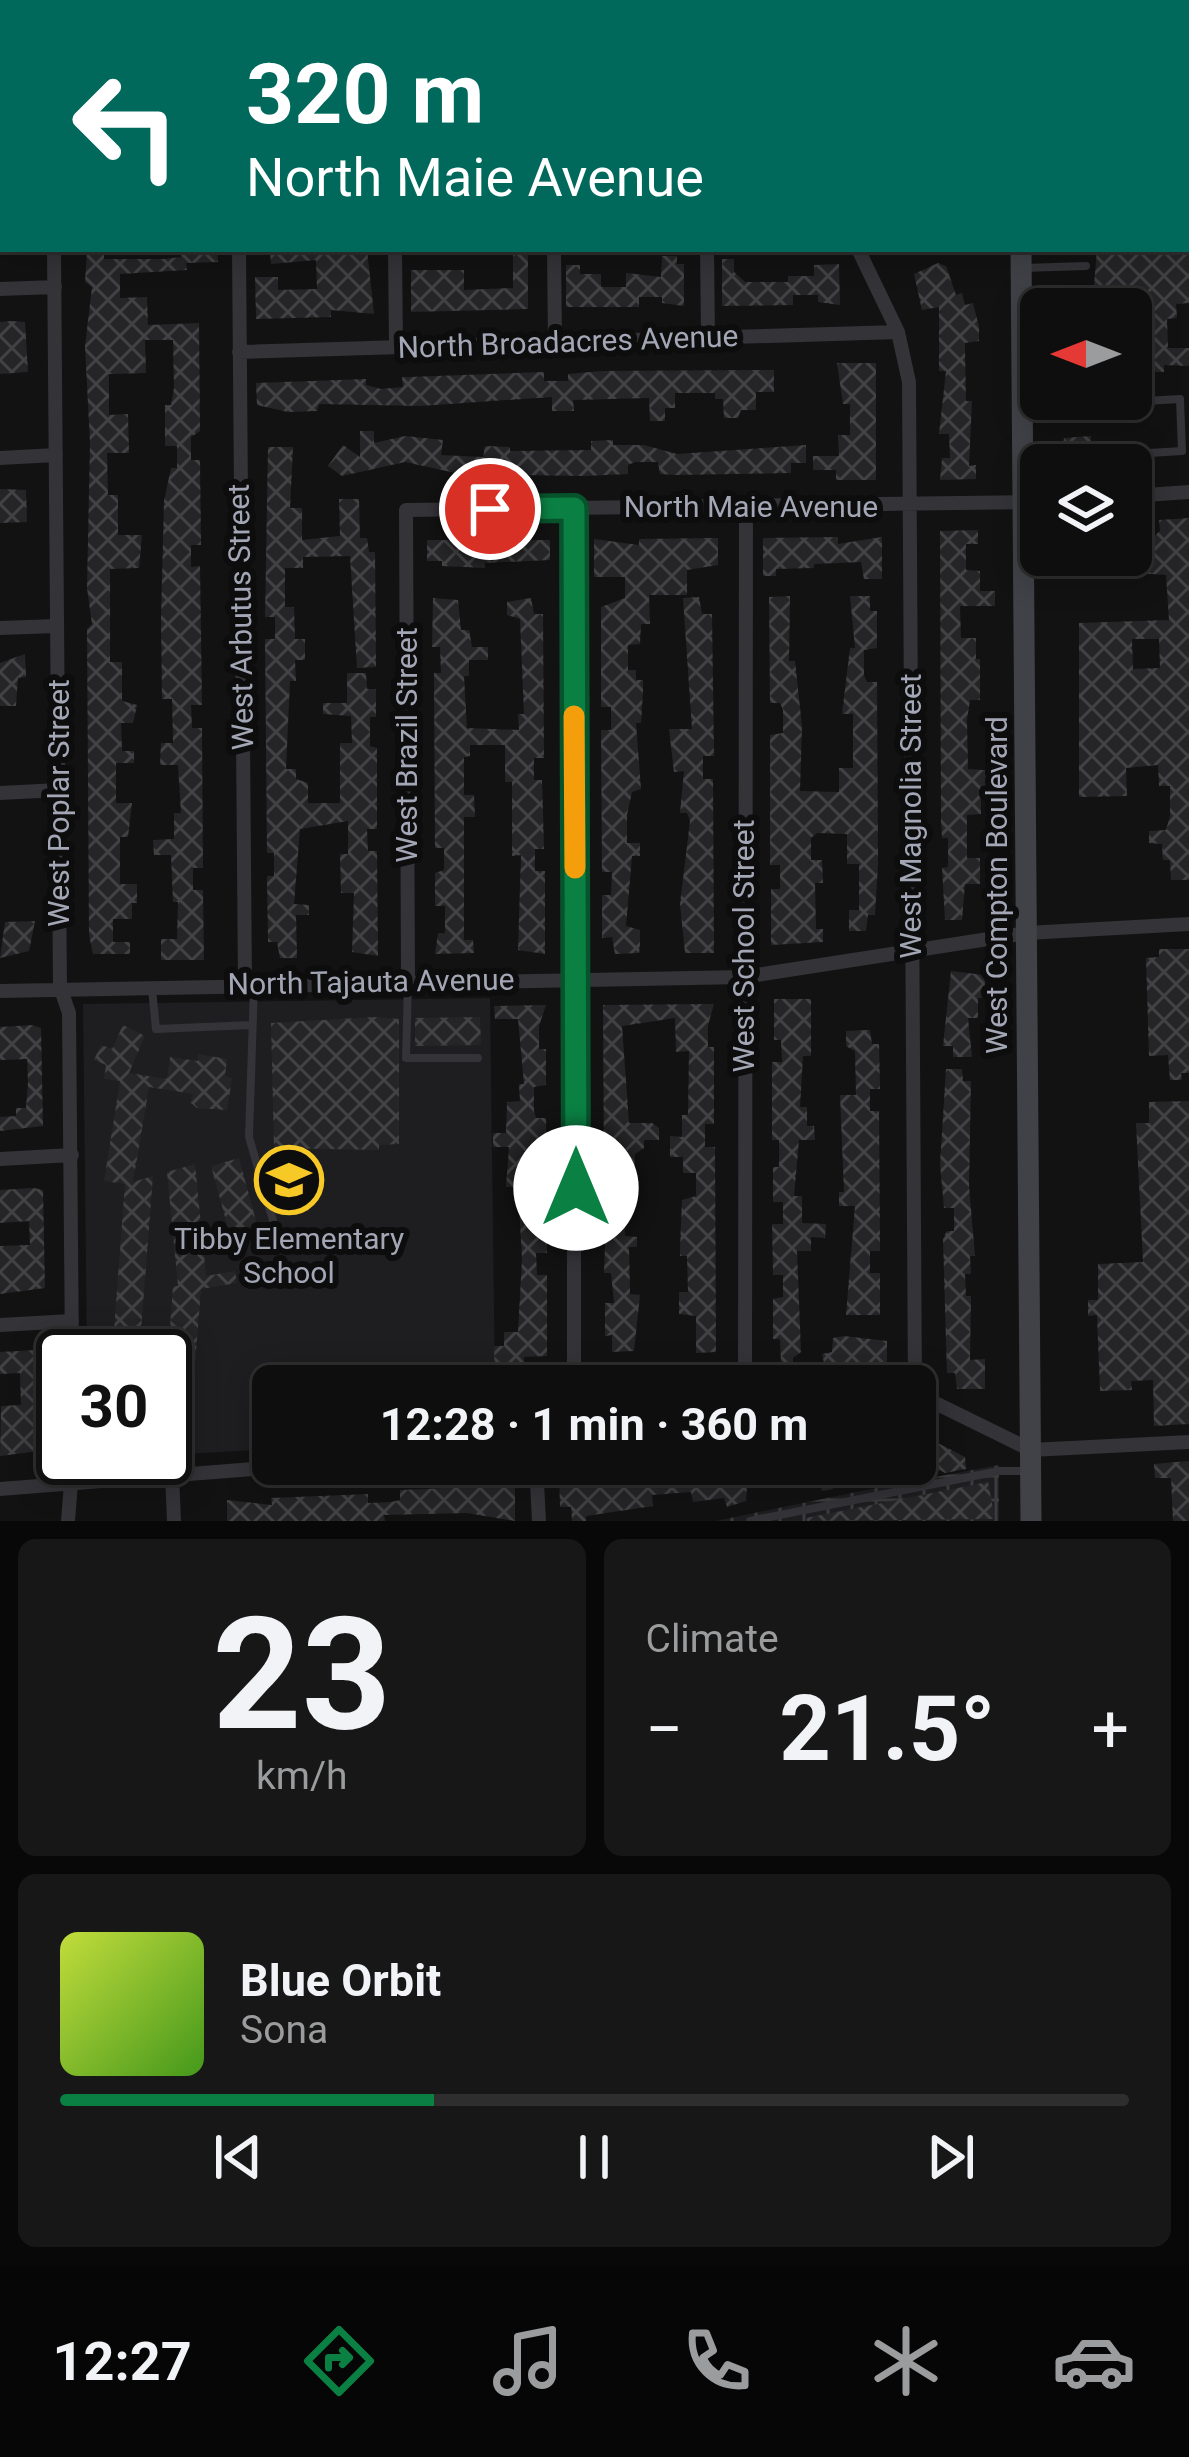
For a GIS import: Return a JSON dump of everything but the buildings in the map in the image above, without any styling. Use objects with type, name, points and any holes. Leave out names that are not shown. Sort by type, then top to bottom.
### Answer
[{"type":"main road","name":"West Compton Boulevard","points":[[1021,258],[1030,444]]},
{"type":"main road","name":"West Compton Boulevard","points":[[1031,1521],[1028,933],[1032,576]]},
{"type":"street","name":"West Poplar Street","points":[[54,252],[60,987],[68,1013],[72,1329]]},
{"type":"street","name":"West Arbutus Street","points":[[239,252],[249,985]]},
{"type":"street","points":[[395,252],[396,347]]},
{"type":"street","points":[[554,252],[555,342]]},
{"type":"street","points":[[706,252],[708,338]]},
{"type":"street","name":"West Magnolia Street","points":[[858,252],[898,332],[908,382],[915,1365]]},
{"type":"street","points":[[0,290],[55,287]]},
{"type":"street","name":"North Broadacres Avenue","points":[[239,352],[898,332]]},
{"type":"street","points":[[0,458],[56,454]]},
{"type":"street","points":[[1152,495],[1189,492]]},
{"type":"street","name":"North Maie Avenue","points":[[406,510],[1020,503]]},
{"type":"street","name":"West School Street","points":[[745,1365],[746,507]]},
{"type":"street","points":[[574,508],[574,1365]]},
{"type":"street","name":"West Brazil Street","points":[[406,510],[408,980]]},
{"type":"street","points":[[0,628],[57,626]]},
{"type":"street","points":[[0,793],[59,790]]},
{"type":"street","name":"North Tajauta Avenue","points":[[0,991],[744,976],[1028,933],[1189,924]]},
{"type":"street","points":[[0,1159],[72,1155]]},
{"type":"street","points":[[0,1324],[72,1321]]},
{"type":"street","points":[[936,1405],[1031,1461],[1189,1442]]},
{"type":"street","points":[[192,1473],[252,1468]]},
{"type":"street","points":[[0,1489],[59,1485]]},
{"type":"street","points":[[68,1521],[74,1485]]},
{"type":"street","points":[[172,1485],[174,1521]]},
{"type":"street","points":[[537,1485],[538,1521]]},
{"type":"lane","points":[[1021,258],[1086,266]]},
{"type":"lane","points":[[1152,401],[1180,399],[1182,451],[1152,453]]},
{"type":"lane","points":[[408,980],[406,1058],[478,1058]]},
{"type":"lane","points":[[249,985],[249,1137],[274,1224]]},
{"type":"lane","points":[[152,986],[157,1029],[252,1025]]},
{"type":"lane","points":[[750,1521],[1031,1461]]},
{"type":"shaded area","name":"Tibby Elementary School","points":[[490,998],[495,1365],[252,1365],[252,1450],[192,1454],[192,1329],[87,1329],[83,1004]]},
{"type":"shaded area","points":[[999,1465],[999,1521],[716,1521],[893,1485],[936,1485],[936,1477]]},
{"type":"slow traffic","points":[[574,716],[575,868]]},
{"type":"place","name":"Tibby Elementary School","points":[[289,1180]]},
{"type":"route","points":[[490,509],[574,508],[576,1188]]}]
